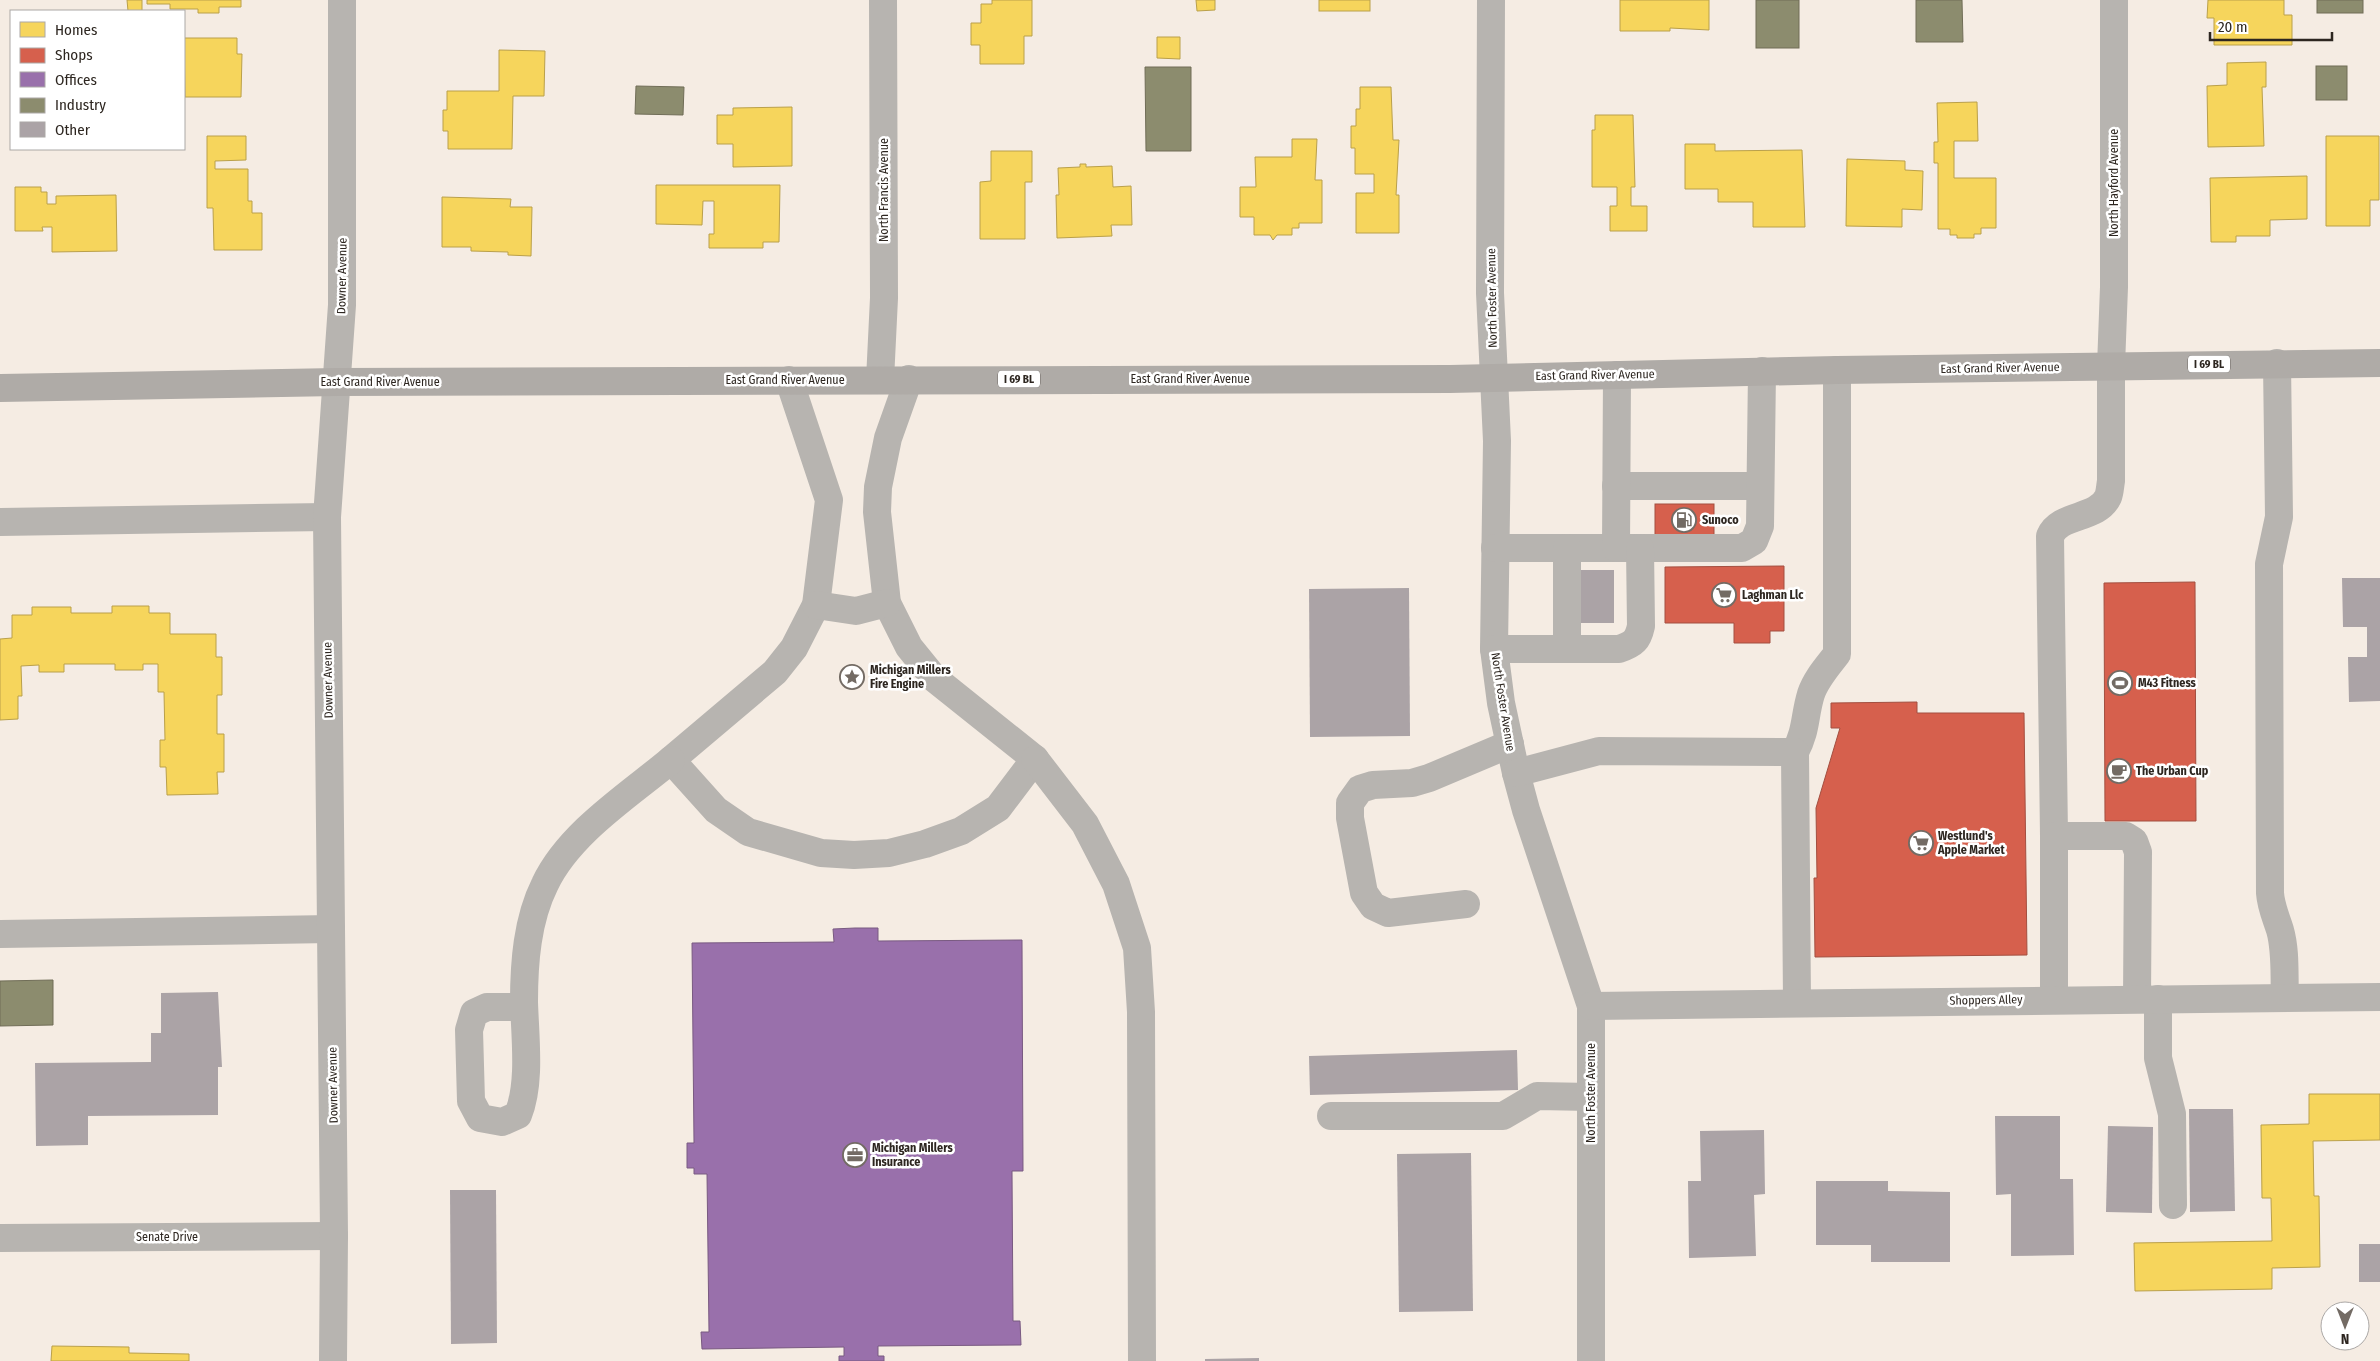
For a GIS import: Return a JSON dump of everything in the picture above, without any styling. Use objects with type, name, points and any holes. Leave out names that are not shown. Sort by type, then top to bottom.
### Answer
[{"type":"main road","name":"East Grand River Avenue","points":[[0,388],[337,382],[1494,378],[1762,371],[2380,363]]},
{"type":"street","name":"Downer Avenue","points":[[333,1361],[334,1236],[327,517],[342,305],[342,0]]},
{"type":"street","name":"North Francis Avenue","points":[[880,380],[884,298],[883,0]]},
{"type":"street","name":"North Foster Avenue","points":[[1491,0],[1490,293],[1497,441],[1494,649],[1501,703],[1526,810],[1591,1006],[1591,1361]]},
{"type":"street","name":"North Hayford Avenue","points":[[2054,999],[2050,536],[2053,529],[2059,524],[2098,508],[2108,497],[2111,481],[2111,366],[2114,287],[2114,0]]},
{"type":"street","points":[[2276,363],[2278,517],[2269,564],[2270,893],[2272,910],[2280,930],[2284,948],[2285,997]]},
{"type":"street","points":[[1797,1003],[1795,752],[1806,726],[1811,694],[1818,679],[1837,654],[1837,370]]},
{"type":"street","points":[[1495,548],[1742,548],[1754,541],[1760,526],[1762,371]]},
{"type":"street","points":[[1494,649],[1619,649],[1632,645],[1639,638],[1641,626],[1616,486],[1617,375]]},
{"type":"street","points":[[909,379],[888,438],[878,487],[877,512],[887,603],[909,647],[935,679],[1035,759],[1086,824],[1116,884],[1136,948],[1141,1012],[1142,1361]]},
{"type":"street","points":[[524,1008],[524,965],[532,922],[544,884],[564,855],[587,830],[775,672],[794,648],[816,605],[829,500],[789,380]]},
{"type":"street","points":[[1616,486],[1760,486]]},
{"type":"street","points":[[0,522],[327,517]]},
{"type":"street","points":[[1567,548],[1567,649]]},
{"type":"street","points":[[816,605],[856,611],[887,603]]},
{"type":"street","points":[[1466,904],[1388,913],[1374,906],[1364,893],[1350,818],[1350,803],[1360,789],[1374,785],[1412,783],[1510,744]]},
{"type":"street","points":[[1516,773],[1599,751],[1795,752]]},
{"type":"street","points":[[671,760],[716,810],[748,832],[788,845],[821,852],[854,855],[889,852],[925,844],[961,832],[998,808],[1035,759]]},
{"type":"street","points":[[2054,836],[2126,836],[2134,841],[2138,852],[2147,999],[2158,1058],[2172,1114],[2173,1205]]},
{"type":"street","points":[[0,934],[331,929]]},
{"type":"street","name":"Shoppers Alley","points":[[1591,1006],[2054,999],[2380,997]]},
{"type":"street","points":[[1331,1116],[1503,1116],[1537,1096],[1591,1096]]},
{"type":"street","name":"Senate Drive","points":[[0,1238],[334,1236]]},
{"type":"building: Homes","points":[[127,0],[142,0],[142,10],[128,10]]},
{"type":"building: Homes","points":[[147,0],[241,0],[241,7],[219,7],[219,13],[198,13],[198,9],[170,9],[170,4],[147,4]]},
{"type":"building: Homes","points":[[992,0],[1032,0],[1032,36],[1024,36],[1024,64],[980,64],[980,45],[971,45],[971,23],[981,23],[981,4],[992,4]]},
{"type":"building: Homes","points":[[1196,0],[1215,0],[1215,10],[1197,11]]},
{"type":"building: Homes","points":[[1319,0],[1370,0],[1370,11],[1319,11]]},
{"type":"building: Homes","points":[[1620,0],[1709,0],[1709,30],[1670,28],[1670,31],[1620,31]]},
{"type":"building: Homes","points":[[2208,0],[2284,0],[2284,15],[2292,15],[2292,45],[2214,45],[2214,18],[2207,18]]},
{"type":"building: Homes","points":[[1157,37],[1180,37],[1180,59],[1157,58]]},
{"type":"building: Homes","points":[[185,38],[237,38],[237,54],[242,54],[241,97],[185,97]]},
{"type":"building: Homes","points":[[499,50],[545,51],[544,96],[513,96],[512,149],[448,149],[448,131],[443,131],[443,110],[447,110],[447,91],[499,91]]},
{"type":"building: Homes","points":[[2266,62],[2266,87],[2262,87],[2264,146],[2208,147],[2207,86],[2227,85],[2227,63]]},
{"type":"building: Homes","points":[[1360,87],[1391,87],[1393,140],[1399,140],[1396,195],[1399,195],[1399,233],[1356,233],[1356,193],[1374,193],[1374,174],[1355,174],[1355,148],[1351,148],[1351,126],[1356,126],[1356,109],[1360,109]]},
{"type":"building: Homes","points":[[1977,102],[1978,141],[1954,141],[1954,178],[1996,178],[1996,228],[1981,228],[1981,234],[1974,234],[1974,238],[1957,238],[1957,235],[1950,235],[1950,229],[1938,229],[1938,163],[1934,163],[1934,142],[1938,142],[1937,103]]},
{"type":"building: Homes","points":[[792,107],[792,166],[733,167],[733,144],[717,144],[717,115],[733,115],[733,108]]},
{"type":"building: Homes","points":[[1595,115],[1633,115],[1635,187],[1631,187],[1631,206],[1647,206],[1647,231],[1610,231],[1610,206],[1617,206],[1617,187],[1592,187],[1592,130],[1595,130]]},
{"type":"building: Homes","points":[[207,136],[246,136],[246,160],[215,161],[215,169],[248,169],[248,201],[252,201],[252,213],[262,213],[262,250],[214,250],[213,208],[207,208]]},
{"type":"building: Homes","points":[[2326,136],[2379,136],[2379,200],[2370,200],[2370,226],[2326,226]]},
{"type":"building: Homes","points":[[1292,139],[1317,139],[1315,180],[1322,180],[1322,223],[1299,223],[1299,228],[1292,228],[1292,235],[1277,235],[1273,240],[1270,235],[1254,235],[1254,217],[1240,217],[1240,187],[1256,187],[1255,157],[1292,157]]},
{"type":"building: Homes","points":[[1685,144],[1715,144],[1715,151],[1802,150],[1805,227],[1753,227],[1753,202],[1718,202],[1718,189],[1685,189]]},
{"type":"building: Homes","points":[[991,151],[1032,151],[1032,182],[1025,182],[1025,239],[980,239],[980,182],[991,181]]},
{"type":"building: Homes","points":[[1847,159],[1905,161],[1905,170],[1923,171],[1922,210],[1902,209],[1902,227],[1846,226]]},
{"type":"building: Homes","points":[[1080,164],[1086,164],[1086,167],[1112,166],[1113,187],[1131,186],[1132,225],[1111,225],[1112,236],[1057,238],[1056,195],[1059,195],[1058,168],[1080,167]]},
{"type":"building: Homes","points":[[2307,176],[2307,219],[2270,220],[2270,236],[2236,236],[2236,242],[2211,242],[2210,178]]},
{"type":"building: Homes","points":[[656,185],[780,185],[779,242],[763,242],[763,248],[709,248],[709,234],[714,234],[714,201],[703,201],[702,225],[656,224]]},
{"type":"building: Homes","points":[[15,187],[41,187],[41,192],[47,192],[47,204],[56,204],[56,196],[116,195],[117,251],[52,252],[52,227],[42,227],[43,231],[15,231]]},
{"type":"building: Homes","points":[[442,197],[511,199],[510,207],[532,207],[531,256],[508,255],[508,252],[471,251],[471,247],[442,247]]},
{"type":"building: Homes","points":[[112,606],[149,606],[149,613],[170,613],[170,634],[216,634],[216,657],[222,657],[222,695],[217,695],[217,734],[224,734],[224,772],[217,772],[218,794],[167,795],[166,767],[160,767],[160,740],[165,740],[164,692],[158,692],[158,664],[143,664],[143,670],[115,670],[115,664],[64,664],[64,672],[39,672],[39,665],[21,666],[22,696],[18,696],[18,719],[0,720],[0,639],[12,638],[12,615],[32,615],[32,607],[71,607],[71,613],[112,613]]},
{"type":"building: Homes","points":[[2309,1094],[2380,1094],[2380,1140],[2313,1141],[2314,1196],[2319,1196],[2320,1267],[2272,1268],[2272,1289],[2135,1291],[2134,1243],[2272,1241],[2271,1198],[2262,1198],[2261,1125],[2309,1124]]},
{"type":"building: Homes","points":[[52,1346],[129,1347],[129,1353],[189,1354],[189,1361],[51,1361]]},
{"type":"building: Shops","points":[[1655,504],[1714,504],[1714,542],[1655,542]]},
{"type":"building: Shops","name":"Laghman Llc","points":[[1784,566],[1784,631],[1770,631],[1770,643],[1734,643],[1734,623],[1665,623],[1665,567]]},
{"type":"building: Shops","points":[[2195,582],[2196,821],[2105,821],[2104,583]]},
{"type":"building: Shops","name":"Westlund's Apple Market","points":[[1917,702],[1917,713],[2024,713],[2027,955],[1815,957],[1814,878],[1817,878],[1816,808],[1840,728],[1831,728],[1831,703]]},
{"type":"building: Offices","name":"Michigan Millers Insurance","points":[[878,928],[878,941],[1022,940],[1023,1171],[1012,1171],[1013,1321],[1020,1321],[1021,1345],[878,1346],[878,1356],[884,1356],[884,1361],[839,1361],[839,1356],[844,1356],[844,1347],[702,1349],[701,1332],[709,1332],[707,1174],[694,1174],[694,1168],[687,1168],[687,1143],[694,1143],[692,943],[834,942],[833,929]]},
{"type":"building: Industry","points":[[1756,0],[1799,0],[1799,48],[1756,48]]},
{"type":"building: Industry","points":[[1916,0],[1962,0],[1963,42],[1916,42]]},
{"type":"building: Industry","points":[[2317,0],[2363,0],[2363,13],[2317,13]]},
{"type":"building: Industry","points":[[2316,66],[2347,66],[2347,100],[2316,100]]},
{"type":"building: Industry","points":[[1145,67],[1191,67],[1191,151],[1146,151]]},
{"type":"building: Industry","points":[[636,86],[684,87],[683,115],[635,114]]},
{"type":"building: Industry","points":[[53,980],[53,1025],[0,1026],[0,981]]},
{"type":"building: Other","points":[[1580,570],[1614,570],[1614,623],[1580,623]]},
{"type":"building: Other","points":[[2342,578],[2380,578],[2380,701],[2349,702],[2348,657],[2367,657],[2367,627],[2343,627]]},
{"type":"building: Other","points":[[1409,588],[1410,736],[1310,737],[1309,589]]},
{"type":"building: Other","points":[[218,992],[222,1067],[218,1067],[218,1115],[88,1116],[88,1145],[36,1146],[35,1063],[151,1062],[151,1033],[161,1033],[161,993]]},
{"type":"building: Other","points":[[1517,1050],[1518,1090],[1310,1095],[1309,1056]]},
{"type":"building: Other","points":[[2189,1109],[2233,1109],[2235,1211],[2190,1212]]},
{"type":"building: Other","points":[[1995,1116],[2060,1116],[2060,1179],[2073,1179],[2074,1255],[2011,1256],[2011,1194],[1996,1195]]},
{"type":"building: Other","points":[[2108,1126],[2153,1127],[2152,1213],[2106,1212]]},
{"type":"building: Other","points":[[1764,1130],[1765,1194],[1754,1195],[1756,1256],[1689,1258],[1688,1181],[1701,1181],[1700,1131]]},
{"type":"building: Other","points":[[1471,1153],[1473,1311],[1399,1312],[1397,1154]]},
{"type":"building: Other","points":[[1816,1181],[1888,1181],[1888,1191],[1950,1192],[1950,1262],[1871,1262],[1871,1245],[1816,1245]]},
{"type":"building: Other","points":[[450,1190],[496,1190],[497,1343],[451,1344]]},
{"type":"building: Other","points":[[2359,1244],[2380,1244],[2380,1282],[2359,1282]]},
{"type":"building: Other","points":[[1259,1358],[1259,1361],[1205,1361],[1205,1359]]},
{"type":"place","name":"Sunoco","points":[[1684,520]]},
{"type":"place","name":"Laghman Llc","points":[[1724,595]]},
{"type":"place","name":"Michigan Millers Fire Engine","points":[[852,677]]},
{"type":"place","name":"M43 Fitness","points":[[2120,683]]},
{"type":"place","name":"The Urban Cup","points":[[2119,771]]},
{"type":"place","name":"Westlund's Apple Market","points":[[1921,843]]},
{"type":"place","name":"Michigan Millers Insurance","points":[[855,1155]]}]
